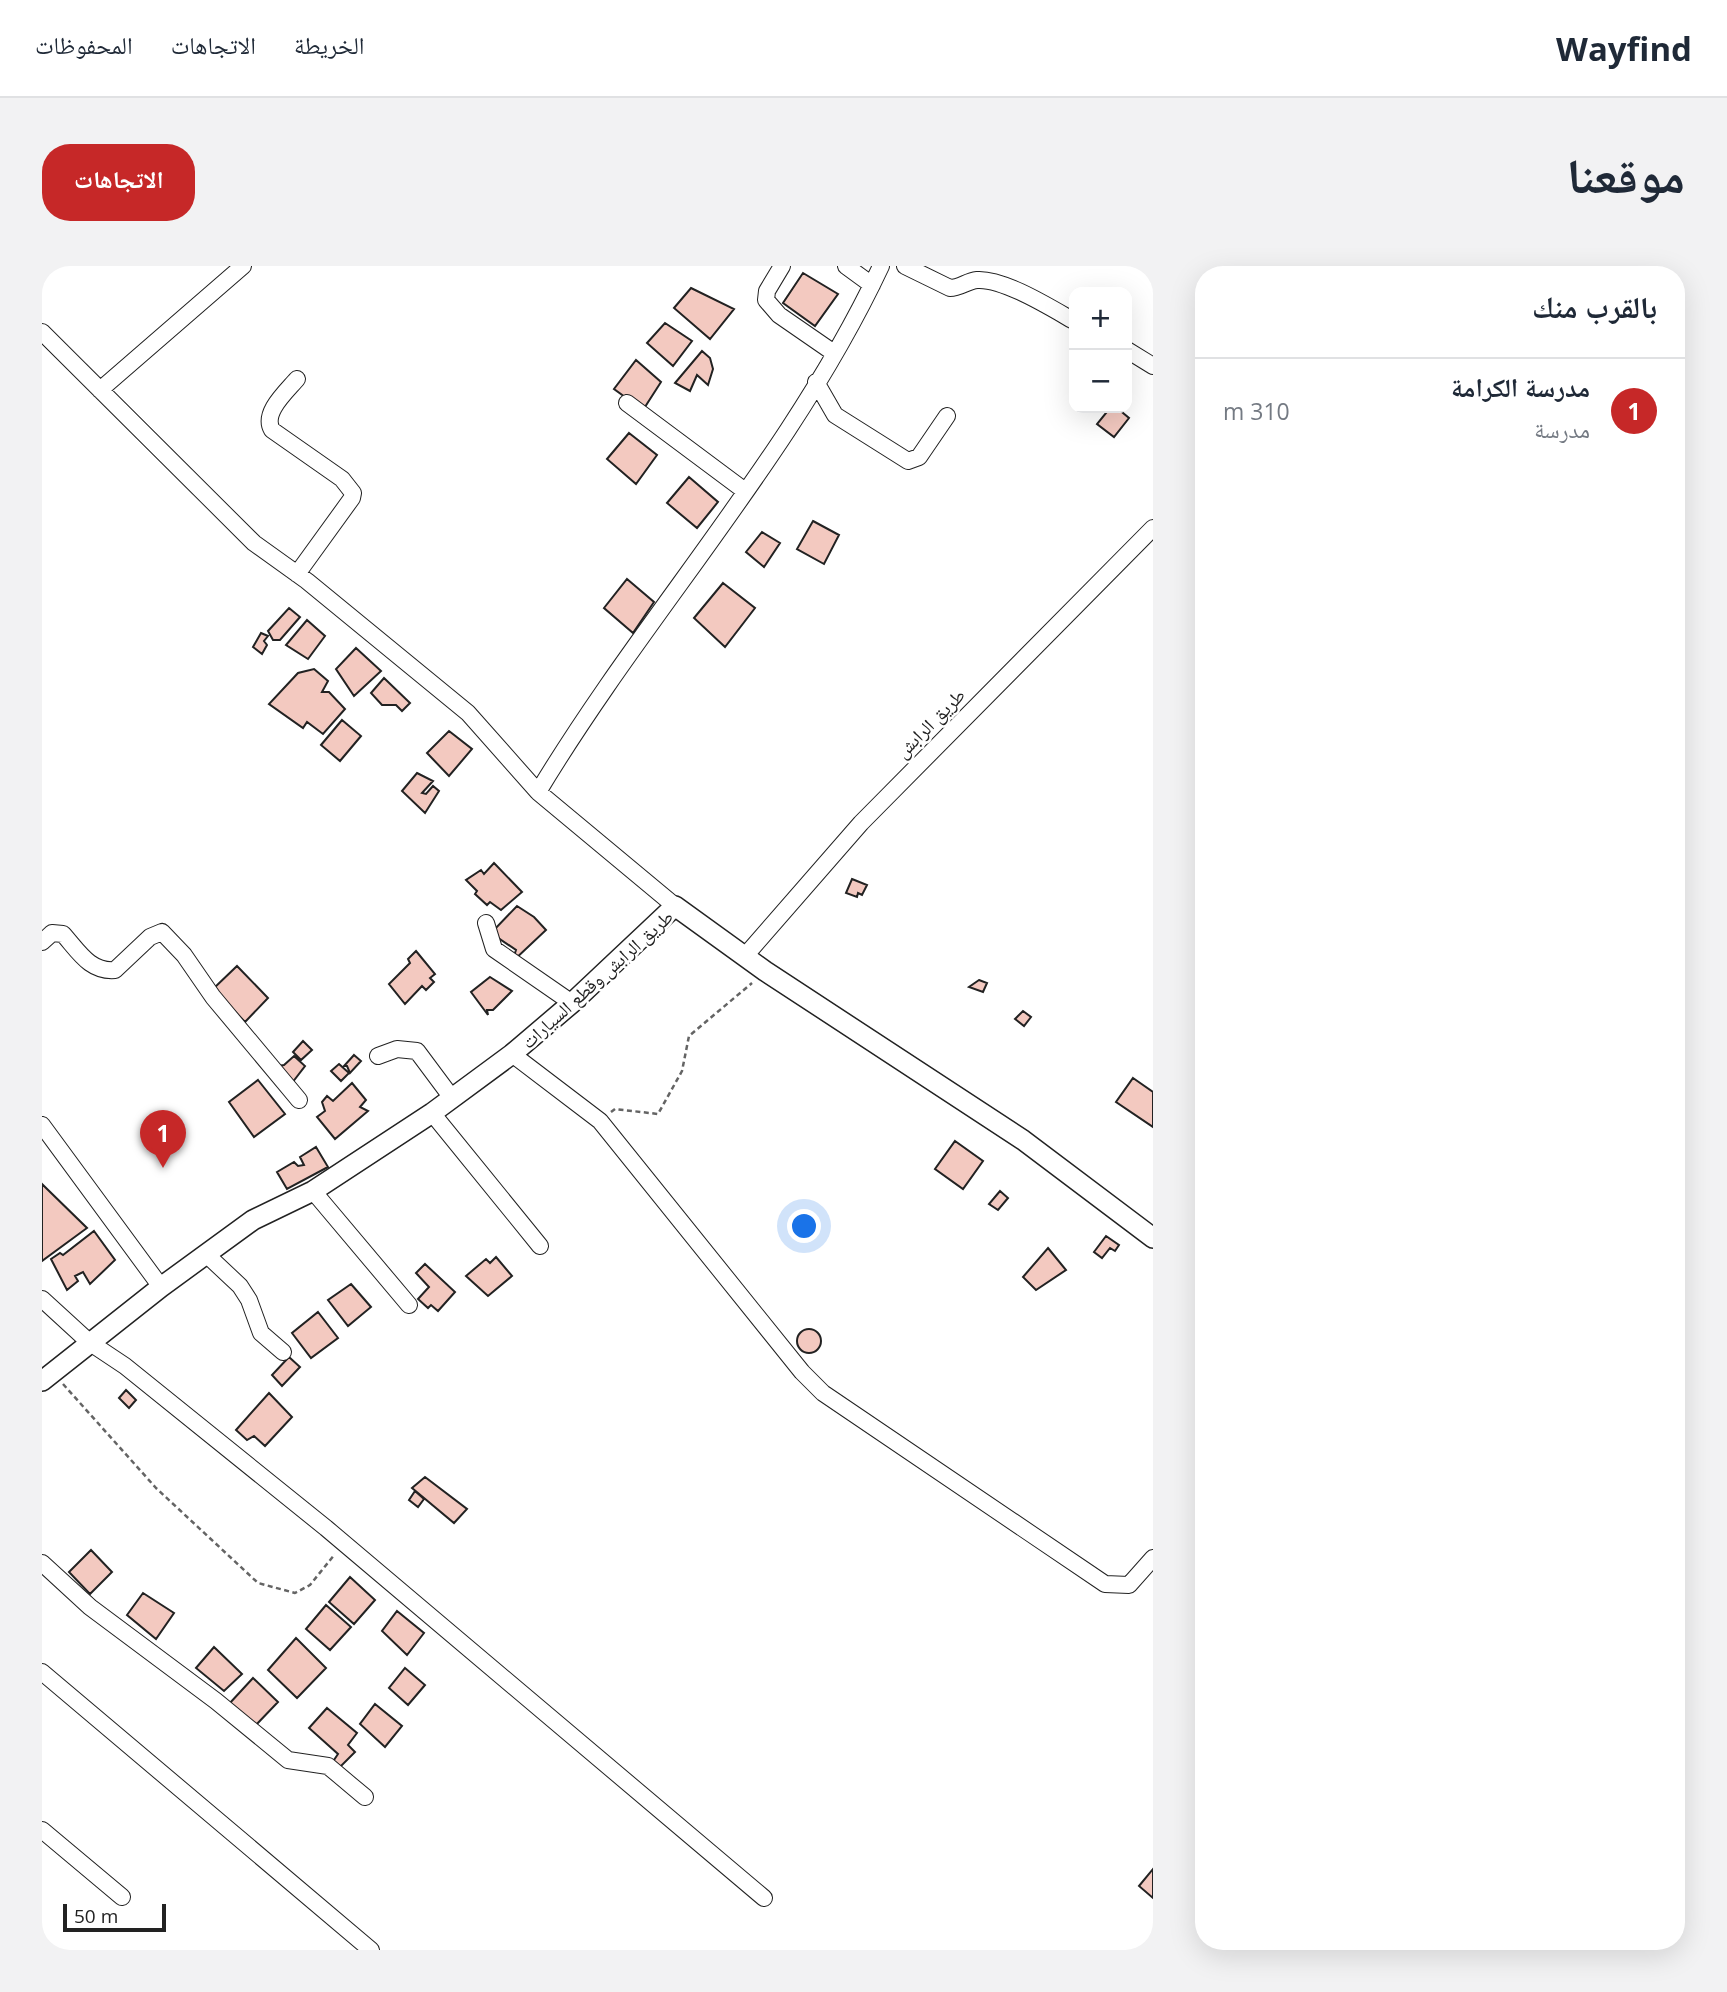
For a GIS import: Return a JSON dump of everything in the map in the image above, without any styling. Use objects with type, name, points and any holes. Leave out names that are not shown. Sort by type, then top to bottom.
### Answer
[{"type":"main road","name":"طريق الرابش وقطع السيارات","points":[[48,1377],[160,1287],[253,1220],[313,1191],[432,1113],[512,1054],[572,1003],[675,906],[765,971],[1013,1134],[1153,1238]]},
{"type":"street","points":[[100,390],[243,266]]},
{"type":"street","points":[[782,266],[767,291],[766,300],[779,315],[834,353]]},
{"type":"street","points":[[846,266],[872,285]]},
{"type":"street","points":[[538,792],[580,722],[745,491],[834,353],[881,266]]},
{"type":"street","points":[[905,266],[950,288],[978,280],[994,283],[1040,302],[1069,318]]},
{"type":"street","points":[[42,332],[254,543],[297,573],[468,713],[538,792],[675,906]]},
{"type":"street","points":[[1132,353],[1153,366]]},
{"type":"street","points":[[297,379],[269,416],[268,424],[272,430],[342,479],[353,493],[297,573]]},
{"type":"street","points":[[816,382],[835,415],[908,461],[919,457],[947,416]]},
{"type":"street","points":[[627,403],[745,491]]},
{"type":"street","name":"طريق الرابش","points":[[746,956],[860,823],[1153,528]]},
{"type":"street","points":[[486,923],[495,949],[572,1003]]},
{"type":"street","points":[[42,942],[52,933],[64,934],[90,965],[103,971],[115,970],[150,937],[161,932],[184,954],[213,997],[299,1100]]},
{"type":"street","points":[[378,1056],[397,1049],[416,1051],[423,1056],[453,1098]]},
{"type":"street","points":[[512,1054],[600,1121],[802,1372],[823,1393],[1105,1584],[1129,1585],[1153,1558]]},
{"type":"street","points":[[432,1113],[540,1246]]},
{"type":"street","points":[[42,1125],[160,1287]]},
{"type":"street","points":[[313,1191],[409,1305]]},
{"type":"street","points":[[206,1254],[240,1286],[249,1300],[261,1333],[283,1352]]},
{"type":"street","points":[[42,1299],[89,1342],[125,1366],[344,1544],[764,1898]]},
{"type":"street","points":[[42,1563],[90,1607],[216,1701],[288,1760],[328,1766],[365,1797]]},
{"type":"street","points":[[42,1672],[371,1950]]},
{"type":"street","points":[[42,1830],[122,1897]]},
{"type":"path","points":[[600,1121],[615,1109],[657,1114],[682,1071],[689,1036],[765,971]]},
{"type":"path","points":[[48,1377],[156,1488],[258,1583],[295,1593],[310,1585],[344,1544]]},
{"type":"building","points":[[803,273],[838,294],[815,326],[783,303]]},
{"type":"building","points":[[691,288],[734,309],[710,339],[674,308]]},
{"type":"building","points":[[665,323],[692,341],[673,366],[647,343]]},
{"type":"building","points":[[702,351],[710,358],[713,369],[708,385],[697,375],[690,391],[675,383]]},
{"type":"building","points":[[636,360],[661,382],[643,410],[614,389]]},
{"type":"building","points":[[1106,413],[1123,413],[1129,418],[1114,437],[1097,424]]},
{"type":"building","points":[[629,433],[657,455],[636,484],[607,459]]},
{"type":"building","points":[[689,477],[718,502],[697,528],[667,503]]},
{"type":"building","points":[[813,521],[839,535],[824,564],[797,549]]},
{"type":"building","points":[[762,532],[780,543],[764,567],[746,552]]},
{"type":"building","points":[[627,579],[654,602],[633,633],[604,608]]},
{"type":"building","points":[[723,583],[755,608],[725,647],[694,618]]},
{"type":"building","points":[[289,608],[300,617],[280,640],[273,640],[268,631]]},
{"type":"building","points":[[307,620],[325,636],[308,659],[286,645]]},
{"type":"building","points":[[261,633],[268,636],[264,641],[267,645],[262,654],[253,647]]},
{"type":"building","points":[[356,648],[381,671],[354,696],[336,669]]},
{"type":"building","points":[[314,669],[328,681],[322,692],[329,692],[345,709],[323,734],[307,722],[303,728],[269,704],[298,673]]},
{"type":"building","points":[[384,678],[410,703],[402,711],[396,705],[382,705],[371,693]]},
{"type":"building","points":[[342,720],[361,736],[340,761],[321,745]]},
{"type":"building","points":[[449,731],[472,749],[449,776],[427,753]]},
{"type":"building","points":[[417,773],[433,781],[422,793],[426,794],[433,786],[439,791],[425,813],[402,791]]},
{"type":"building","points":[[494,863],[522,892],[501,910],[490,902],[487,905],[475,894],[477,891],[466,880],[481,870],[484,874]]},
{"type":"building","points":[[852,879],[867,885],[862,895],[858,893],[857,897],[846,893]]},
{"type":"building","points":[[517,906],[534,917],[546,930],[512,962],[516,950],[491,933]]},
{"type":"building","points":[[416,951],[435,974],[430,978],[434,982],[426,990],[422,986],[405,1004],[389,984],[410,963],[408,959]]},
{"type":"building","points":[[237,966],[268,998],[245,1022],[213,989]]},
{"type":"building","points":[[490,977],[512,991],[493,1010],[487,1010],[488,1015],[471,992]]},
{"type":"building","points":[[979,980],[987,983],[983,992],[969,987]]},
{"type":"building","points":[[1023,1011],[1031,1017],[1024,1026],[1015,1019]]},
{"type":"building","points":[[303,1041],[312,1050],[301,1060],[293,1052]]},
{"type":"building","points":[[354,1055],[361,1061],[350,1073],[347,1066],[344,1066]]},
{"type":"building","points":[[294,1056],[305,1066],[292,1083],[278,1066],[284,1065]]},
{"type":"building","points":[[339,1064],[349,1073],[341,1081],[331,1071]]},
{"type":"building","points":[[1133,1078],[1153,1092],[1153,1127],[1116,1102]]},
{"type":"building","points":[[258,1080],[285,1114],[254,1137],[229,1102]]},
{"type":"building","points":[[352,1083],[366,1100],[360,1107],[368,1111],[335,1139],[317,1117],[325,1111],[322,1102],[327,1096],[333,1101]]},
{"type":"building","points":[[955,1141],[983,1161],[963,1189],[935,1169]]},
{"type":"building","points":[[316,1147],[328,1167],[287,1189],[277,1172],[294,1162],[298,1166],[304,1165],[300,1157]]},
{"type":"building","points":[[42,1184],[87,1228],[42,1261]]},
{"type":"building","points":[[1000,1191],[1008,1198],[998,1210],[989,1204]]},
{"type":"building","points":[[94,1231],[115,1260],[90,1284],[83,1272],[75,1276],[78,1281],[67,1290],[51,1259],[60,1253],[63,1255]]},
{"type":"building","points":[[1106,1236],[1119,1245],[1115,1251],[1110,1248],[1102,1258],[1094,1252]]},
{"type":"building","points":[[1048,1248],[1066,1270],[1036,1290],[1023,1277]]},
{"type":"building","points":[[496,1257],[512,1276],[488,1296],[466,1276],[486,1259],[490,1263]]},
{"type":"building","points":[[425,1264],[455,1292],[438,1311],[431,1305],[428,1308],[418,1299],[429,1287],[416,1273]]},
{"type":"building","points":[[351,1284],[371,1307],[348,1326],[328,1300]]},
{"type":"building","points":[[318,1312],[338,1338],[311,1358],[292,1333]]},
{"type":"building","points":[[809,1329],[820,1336],[821,1341],[814,1352],[809,1353],[798,1346],[797,1341],[804,1330]]},
{"type":"building","points":[[289,1357],[300,1367],[282,1386],[272,1375]]},
{"type":"building","points":[[126,1390],[136,1400],[129,1408],[119,1398]]},
{"type":"building","points":[[269,1393],[292,1417],[265,1446],[254,1436],[247,1440],[236,1430]]},
{"type":"building","points":[[425,1477],[467,1509],[454,1523],[412,1488]]},
{"type":"building","points":[[415,1491],[424,1499],[418,1507],[409,1500]]},
{"type":"building","points":[[91,1550],[112,1572],[90,1594],[69,1572]]},
{"type":"building","points":[[350,1577],[375,1600],[354,1624],[329,1602]]},
{"type":"building","points":[[143,1593],[174,1613],[156,1639],[127,1615]]},
{"type":"building","points":[[326,1605],[351,1627],[330,1650],[306,1629]]},
{"type":"building","points":[[397,1611],[424,1633],[407,1655],[382,1631]]},
{"type":"building","points":[[296,1638],[326,1668],[297,1698],[268,1670]]},
{"type":"building","points":[[214,1647],[242,1674],[224,1691],[196,1668]]},
{"type":"building","points":[[405,1668],[425,1685],[408,1705],[389,1688]]},
{"type":"building","points":[[253,1678],[278,1702],[254,1727],[229,1704]]},
{"type":"building","points":[[375,1704],[402,1726],[385,1747],[360,1724]]},
{"type":"building","points":[[327,1708],[357,1733],[348,1745],[355,1752],[339,1768],[332,1763],[338,1754],[309,1728]]},
{"type":"building","points":[[1153,1869],[1153,1898],[1139,1886]]},
{"type":"place","name":"مدرسة الكرامة","points":[[163,1168]]}]
